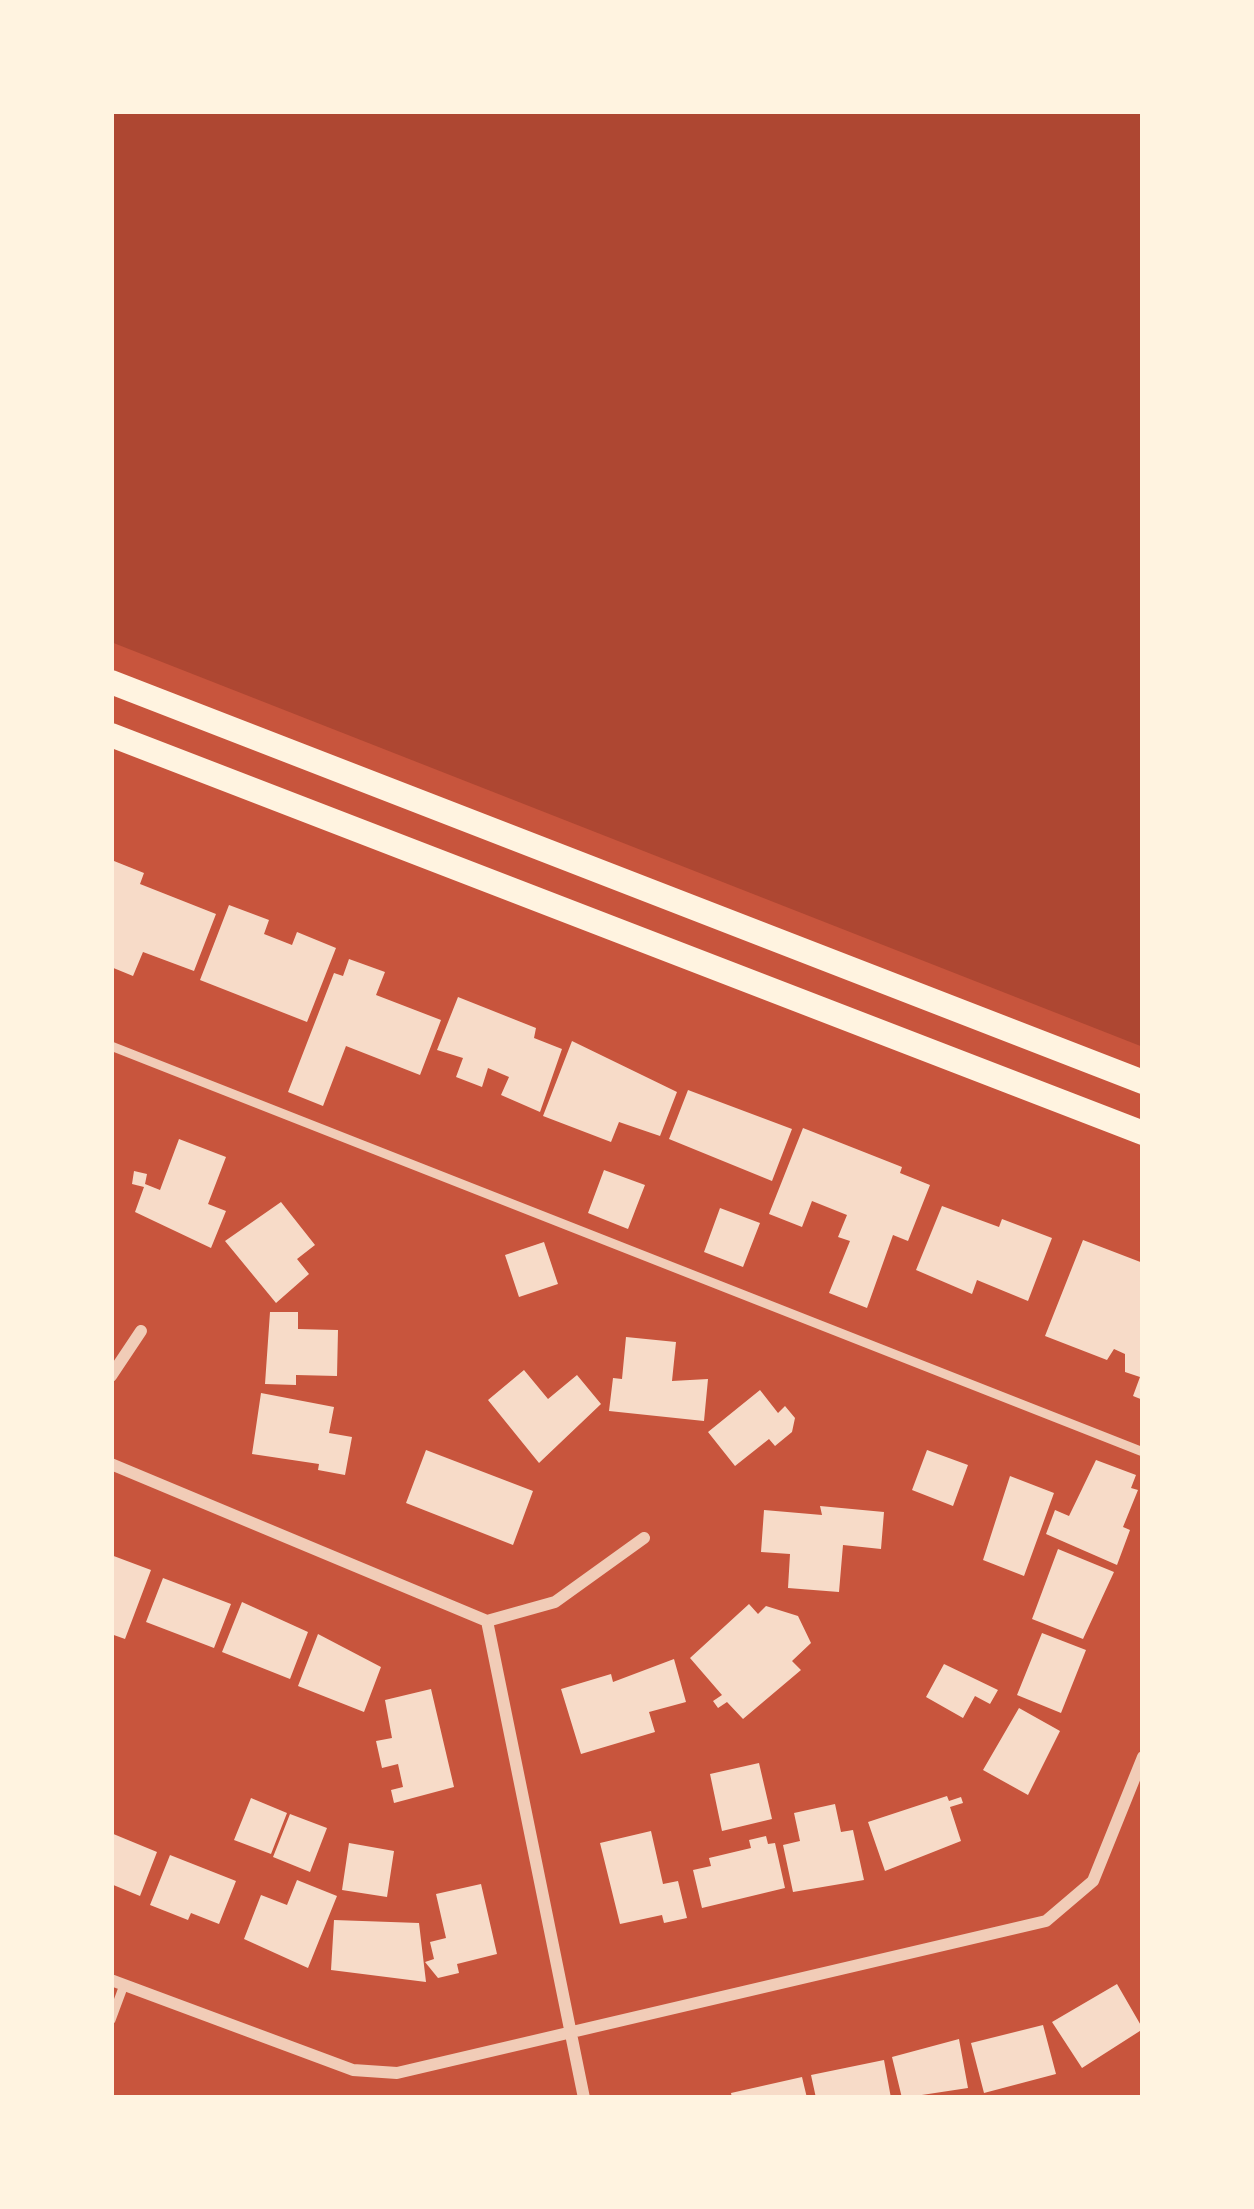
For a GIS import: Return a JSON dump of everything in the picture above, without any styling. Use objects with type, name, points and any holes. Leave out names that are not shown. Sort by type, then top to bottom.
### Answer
[{"type":"main road","points":[[111,682],[1143,1082]]},
{"type":"main road","points":[[111,735],[1143,1133]]},
{"type":"street","points":[[111,1376],[142,1331]]},
{"type":"street","points":[[111,1464],[487,1621],[555,1602],[644,1538]]},
{"type":"street","points":[[487,1621],[584,2098]]},
{"type":"street","points":[[117,1983],[353,2070],[397,2073],[1046,1922],[1093,1881],[1143,1757]]},
{"type":"lane","points":[[111,1046],[1143,1452]]},
{"type":"lane","points":[[111,2020],[117,1983]]},
{"type":"shaded area","points":[[111,111],[1143,111],[1143,1047],[111,642]]},
{"type":"building","points":[[114,861],[144,873],[140,884],[216,914],[194,971],[143,952],[133,976],[111,967]]},
{"type":"building","points":[[229,905],[269,920],[264,934],[292,945],[297,932],[336,948],[307,1022],[200,980]]},
{"type":"building","points":[[349,959],[385,972],[376,995],[441,1020],[420,1075],[346,1046],[323,1106],[288,1092],[334,973],[343,976]]},
{"type":"building","points":[[458,997],[536,1028],[534,1038],[562,1049],[540,1112],[501,1095],[509,1077],[488,1068],[482,1087],[456,1077],[463,1058],[437,1050]]},
{"type":"building","points":[[572,1041],[677,1092],[660,1136],[619,1122],[611,1142],[543,1116]]},
{"type":"building","points":[[688,1090],[792,1129],[772,1181],[669,1139]]},
{"type":"building","points":[[803,1128],[902,1167],[900,1173],[930,1185],[908,1241],[893,1235],[867,1308],[829,1293],[850,1241],[838,1237],[847,1215],[812,1201],[802,1227],[769,1214]]},
{"type":"building","points":[[179,1139],[226,1157],[208,1204],[226,1211],[211,1248],[135,1212],[144,1187],[132,1184],[134,1171],[147,1174],[145,1184],[160,1190]]},
{"type":"building","points":[[604,1170],[645,1185],[628,1229],[588,1213]]},
{"type":"building","points":[[281,1202],[315,1245],[297,1259],[309,1274],[276,1303],[225,1241]]},
{"type":"building","points":[[942,1206],[999,1227],[1002,1219],[1052,1238],[1028,1301],[977,1280],[972,1294],[916,1270]]},
{"type":"building","points":[[720,1208],[760,1223],[743,1267],[704,1252]]},
{"type":"building","points":[[1083,1240],[1143,1263],[1143,1400],[1133,1396],[1140,1377],[1125,1372],[1125,1354],[1114,1349],[1107,1360],[1045,1336]]},
{"type":"building","points":[[544,1242],[558,1284],[519,1297],[505,1255]]},
{"type":"building","points":[[270,1312],[298,1312],[298,1329],[338,1330],[337,1376],[296,1375],[296,1385],[265,1384]]},
{"type":"building","points":[[626,1337],[676,1342],[672,1381],[708,1379],[704,1421],[609,1411],[613,1378],[622,1379]]},
{"type":"building","points":[[524,1370],[548,1399],[577,1375],[601,1404],[539,1463],[488,1400]]},
{"type":"building","points":[[760,1390],[778,1413],[785,1406],[795,1418],[792,1432],[775,1446],[769,1439],[735,1466],[708,1432]]},
{"type":"building","points":[[261,1393],[334,1407],[329,1433],[352,1437],[345,1475],[318,1470],[319,1464],[252,1454]]},
{"type":"building","points":[[426,1450],[533,1491],[513,1545],[406,1503]]},
{"type":"building","points":[[927,1450],[968,1465],[953,1506],[912,1490]]},
{"type":"building","points":[[1096,1460],[1136,1475],[1131,1488],[1138,1490],[1123,1527],[1130,1530],[1117,1565],[1046,1534],[1055,1510],[1069,1516]]},
{"type":"building","points":[[1010,1476],[1054,1493],[1024,1576],[983,1560]]},
{"type":"building","points":[[820,1506],[884,1512],[881,1549],[843,1545],[839,1592],[788,1588],[790,1554],[761,1552],[764,1510],[822,1515]]},
{"type":"building","points":[[1058,1549],[1114,1572],[1083,1639],[1032,1619]]},
{"type":"building","points":[[111,1555],[151,1570],[125,1639],[111,1634]]},
{"type":"building","points":[[163,1578],[231,1604],[214,1648],[146,1622]]},
{"type":"building","points":[[242,1602],[308,1632],[290,1679],[222,1652]]},
{"type":"building","points":[[749,1604],[758,1614],[766,1606],[798,1616],[811,1643],[792,1661],[801,1670],[743,1719],[727,1702],[718,1708],[713,1701],[722,1695],[690,1658]]},
{"type":"building","points":[[1042,1633],[1086,1650],[1061,1713],[1017,1695]]},
{"type":"building","points":[[318,1634],[381,1667],[364,1712],[298,1686]]},
{"type":"building","points":[[674,1659],[686,1702],[649,1712],[655,1732],[581,1754],[561,1689],[611,1674],[613,1682]]},
{"type":"building","points":[[944,1664],[998,1690],[990,1704],[975,1696],[963,1718],[926,1697]]},
{"type":"building","points":[[431,1689],[454,1787],[394,1803],[391,1790],[403,1787],[398,1764],[382,1768],[376,1741],[392,1738],[385,1700]]},
{"type":"building","points":[[1019,1708],[1060,1731],[1028,1795],[983,1770]]},
{"type":"building","points":[[759,1763],[772,1819],[722,1831],[710,1774]]},
{"type":"building","points":[[947,1796],[949,1801],[961,1797],[963,1803],[950,1807],[961,1841],[885,1871],[868,1822]]},
{"type":"building","points":[[251,1798],[287,1813],[271,1854],[234,1840]]},
{"type":"building","points":[[835,1804],[841,1832],[853,1830],[864,1880],[793,1892],[783,1845],[800,1841],[794,1813]]},
{"type":"building","points":[[290,1814],[327,1828],[310,1872],[273,1857]]},
{"type":"building","points":[[651,1831],[663,1884],[678,1881],[687,1918],[664,1923],[662,1915],[620,1924],[600,1843]]},
{"type":"building","points":[[111,1833],[157,1852],[140,1896],[111,1884]]},
{"type":"building","points":[[766,1836],[768,1844],[775,1843],[785,1888],[702,1908],[693,1870],[711,1866],[709,1858],[751,1848],[749,1840]]},
{"type":"building","points":[[349,1843],[394,1851],[387,1897],[342,1890]]},
{"type":"building","points":[[170,1855],[236,1881],[219,1924],[191,1913],[188,1920],[150,1905]]},
{"type":"building","points":[[297,1880],[337,1896],[308,1968],[244,1939],[261,1895],[287,1905]]},
{"type":"building","points":[[481,1884],[497,1954],[457,1964],[459,1973],[438,1978],[425,1962],[434,1959],[430,1942],[446,1938],[436,1894]]},
{"type":"building","points":[[334,1920],[419,1923],[426,1982],[331,1970]]},
{"type":"building","points":[[1117,1984],[1143,2029],[1082,2068],[1052,2022]]},
{"type":"building","points":[[1043,2025],[1056,2074],[984,2093],[971,2043]]},
{"type":"building","points":[[959,2039],[968,2088],[902,2098],[892,2057]]},
{"type":"building","points":[[884,2060],[891,2098],[816,2098],[811,2075]]},
{"type":"building","points":[[802,2077],[807,2098],[732,2098],[731,2093]]}]
